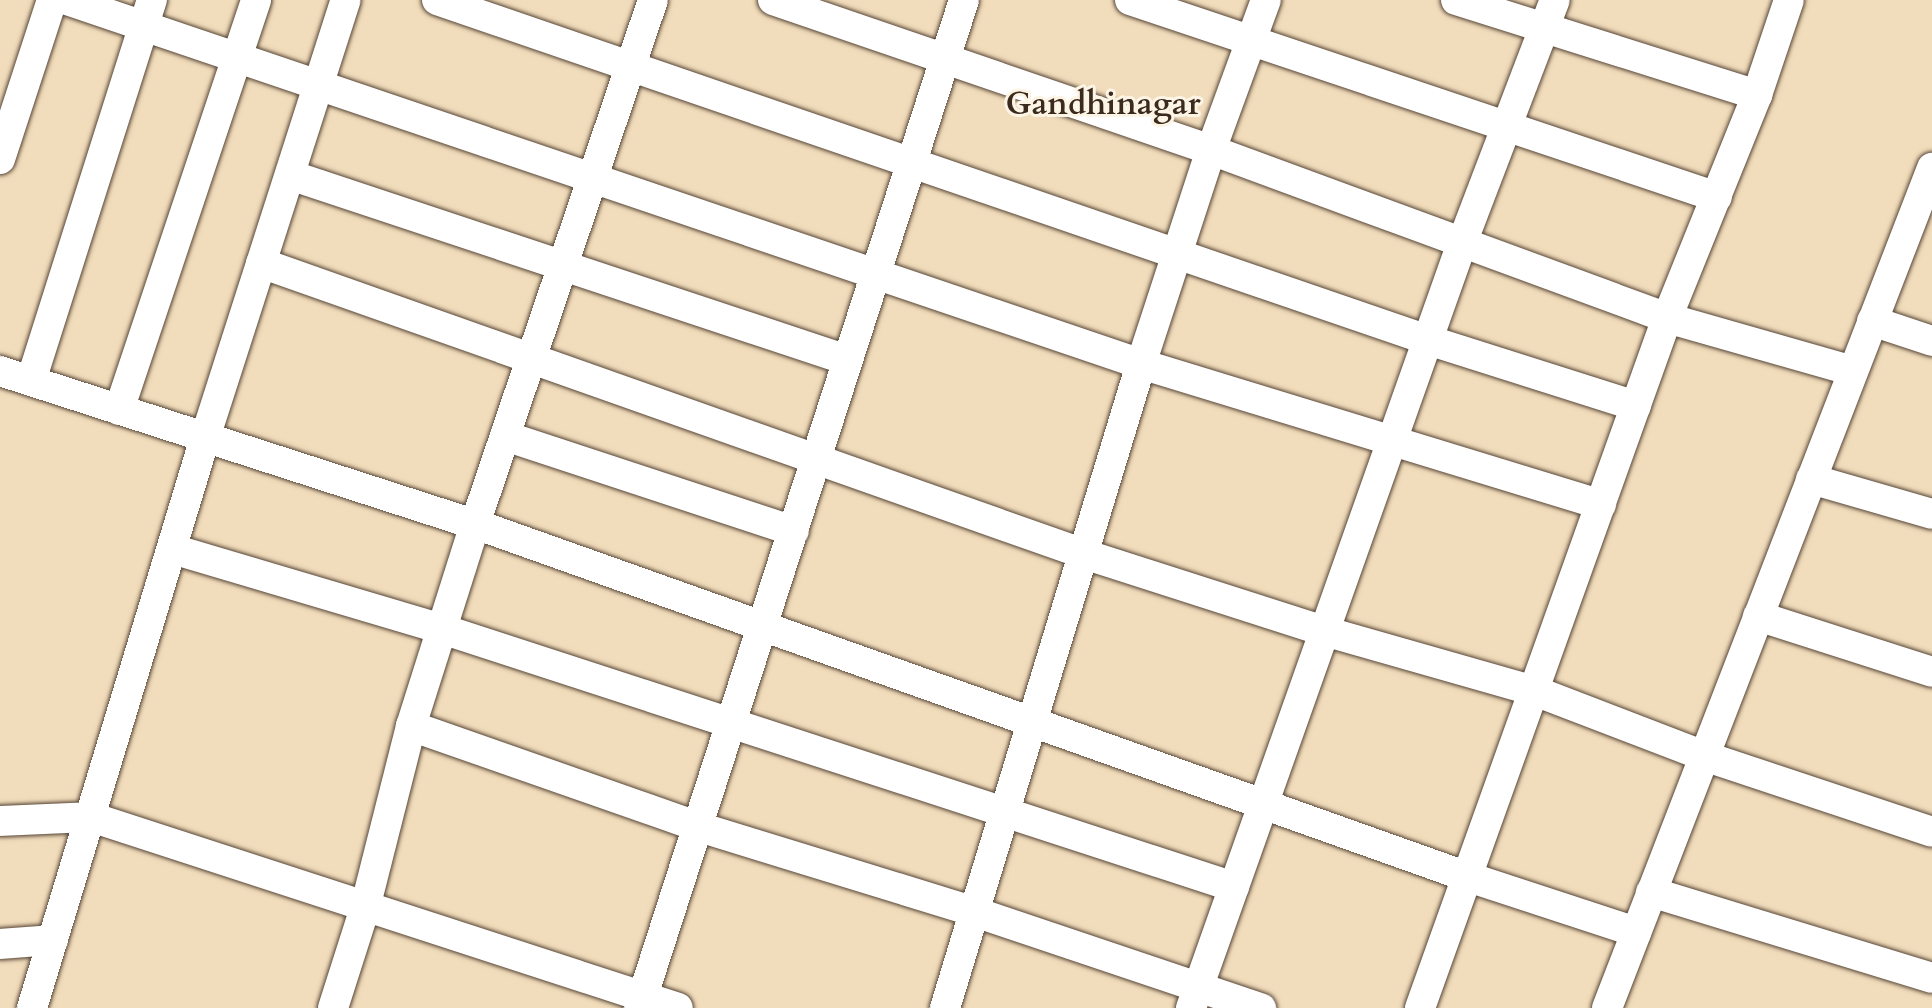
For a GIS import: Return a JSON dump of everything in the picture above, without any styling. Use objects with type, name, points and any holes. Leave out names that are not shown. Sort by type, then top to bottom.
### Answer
[{"type":"street","points":[[0,159],[52,0]]},
{"type":"street","points":[[67,0],[148,13],[237,57],[594,175],[1142,364],[1393,439],[1601,505]]},
{"type":"street","points":[[119,410],[256,0]]},
{"type":"street","points":[[32,1008],[206,438],[346,0]]},
{"type":"street","points":[[437,0],[1428,340],[1636,406]]},
{"type":"street","points":[[335,1008],[365,908],[411,726],[475,524],[653,0]]},
{"type":"street","points":[[773,0],[1210,150],[1668,318],[1853,371]]},
{"type":"street","points":[[642,1002],[964,0]]},
{"type":"street","points":[[1130,0],[1717,197]]},
{"type":"street","points":[[945,1008],[1142,364],[1210,150],[1266,0]]},
{"type":"street","points":[[1456,0],[1757,95]]},
{"type":"street","points":[[1195,997],[1462,243],[1555,0]]},
{"type":"street","points":[[1420,1008],[1668,318],[1757,95],[1790,0]]},
{"type":"street","points":[[31,381],[148,13]]},
{"type":"street","points":[[290,175],[562,269],[847,360]]},
{"type":"street","points":[[1607,1008],[1930,175]]},
{"type":"street","points":[[261,263],[531,361],[817,458],[1084,554],[1324,631],[1534,691],[1704,756],[1932,832]]},
{"type":"street","points":[[1872,321],[1932,341]]},
{"type":"street","points":[[0,370],[475,524],[1468,877],[1636,932]]},
{"type":"street","points":[[505,436],[794,531]]},
{"type":"street","points":[[1811,479],[1932,514]]},
{"type":"street","points":[[172,549],[442,629],[731,726],[1234,886]]},
{"type":"street","points":[[1758,616],[1932,672]]},
{"type":"street","points":[[411,726],[699,826],[975,912],[1195,997],[1262,1008]]},
{"type":"street","points":[[0,821],[91,817],[642,1002],[678,1008]]},
{"type":"street","points":[[1651,892],[1932,978]]},
{"type":"street","points":[[0,944],[53,940]]},
{"type":"district","name":"Gandhinagar","points":[[1103,104]]}]
